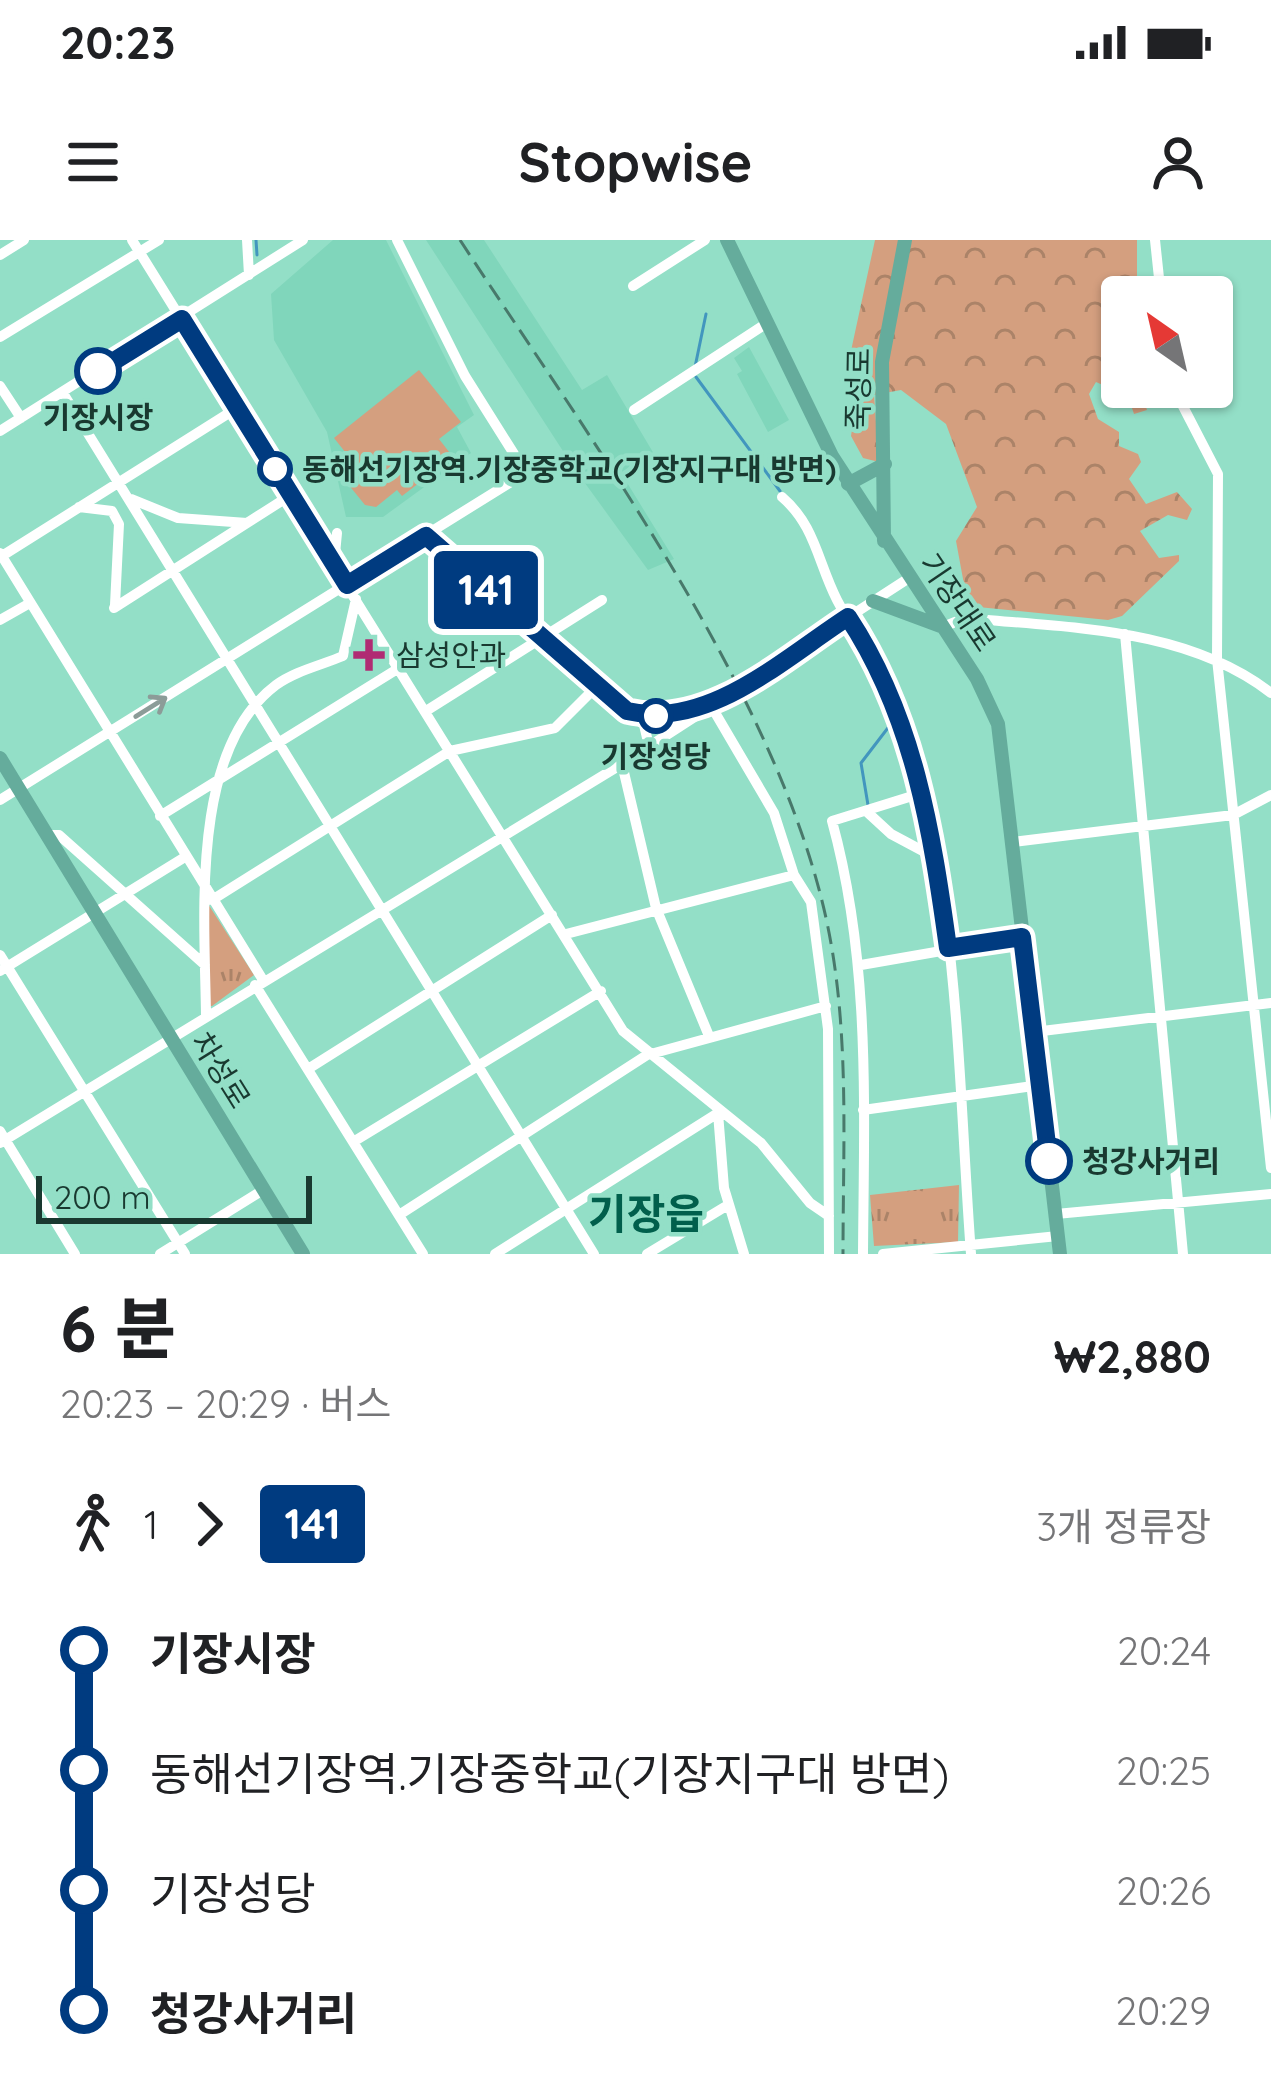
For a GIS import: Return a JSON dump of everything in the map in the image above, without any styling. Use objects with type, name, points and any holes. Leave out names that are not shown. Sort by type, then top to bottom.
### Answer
[{"type":"main road","name":"기장대로","points":[[727,240],[848,484],[944,627],[998,724],[1060,1254]]},
{"type":"main road","name":"죽성로","points":[[884,541],[882,362],[905,240]]},
{"type":"main road","points":[[848,484],[886,464]]},
{"type":"main road","points":[[873,601],[944,627]]},
{"type":"main road","name":"차성로","points":[[0,758],[303,1254]]},
{"type":"street","points":[[0,255],[24,240]]},
{"type":"street","points":[[132,240],[623,1031],[646,1055],[761,1143],[810,1203],[829,1216]]},
{"type":"street","points":[[0,337],[159,240]]},
{"type":"street","points":[[247,240],[250,275]]},
{"type":"street","points":[[0,431],[303,240]]},
{"type":"street","points":[[0,800],[531,470],[465,376],[397,240]]},
{"type":"street","points":[[633,286],[687,244],[705,240]]},
{"type":"street","points":[[1154,240],[1158,276]]},
{"type":"street","points":[[634,410],[767,323]]},
{"type":"street","points":[[0,386],[21,418]]},
{"type":"street","points":[[63,393],[594,1254]]},
{"type":"street","points":[[237,408],[1,555],[423,1254]]},
{"type":"street","points":[[1184,408],[1218,474],[1216,659],[1271,1168]]},
{"type":"street","points":[[79,507],[112,511],[119,524],[114,608],[291,495]]},
{"type":"street","points":[[782,497],[806,520],[848,617],[890,690],[922,793],[948,948],[971,1250]]},
{"type":"street","points":[[128,498],[160,514],[247,523]]},
{"type":"street","points":[[334,564],[337,533]]},
{"type":"street","points":[[426,536],[627,711],[646,729],[649,746]]},
{"type":"street","points":[[76,1254],[2,1138],[505,837],[908,578]]},
{"type":"street","points":[[206,1016],[204,888],[218,781],[232,740],[256,705],[285,680],[344,656],[356,599]]},
{"type":"street","points":[[426,711],[602,600]]},
{"type":"street","points":[[0,620],[30,603]]},
{"type":"street","points":[[944,627],[965,618],[1124,634],[1216,659],[1271,693]]},
{"type":"street","points":[[1124,634],[1183,1254]]},
{"type":"street","points":[[160,816],[399,668]]},
{"type":"street","points":[[212,900],[451,751],[555,728],[596,686]]},
{"type":"street","points":[[627,711],[670,716],[710,704]]},
{"type":"street","points":[[710,704],[774,813],[794,875],[811,902],[826,1006],[829,1254]]},
{"type":"street","points":[[622,764],[656,908],[709,1036]]},
{"type":"street","points":[[863,1254],[861,964],[853,895],[832,821],[922,793]]},
{"type":"street","points":[[1012,842],[1233,815],[1271,794]]},
{"type":"street","points":[[866,811],[891,834],[936,858]]},
{"type":"street","name":"차성로","points":[[43,834],[59,836],[205,965]]},
{"type":"street","points":[[4,969],[185,857]]},
{"type":"street","points":[[566,934],[794,875]]},
{"type":"street","points":[[308,1069],[552,914]]},
{"type":"street","points":[[861,964],[1022,937]]},
{"type":"street","points":[[0,955],[4,969],[182,1248]]},
{"type":"street","points":[[353,1142],[601,991]]},
{"type":"street","points":[[1034,1032],[1271,1003]]},
{"type":"street","points":[[399,1215],[646,1055],[826,1006]]},
{"type":"street","points":[[863,1110],[1040,1085]]},
{"type":"street","points":[[718,1113],[728,1205],[744,1254]]},
{"type":"street","points":[[495,1254],[718,1113]]},
{"type":"street","points":[[160,1254],[182,1248],[263,1190]]},
{"type":"street","points":[[1056,1214],[1271,1194]]},
{"type":"street","points":[[646,1254],[728,1205]]},
{"type":"street","points":[[883,1254],[971,1250],[1058,1236]]},
{"type":"shaded area","points":[[333,240],[386,240],[474,415],[457,427],[471,453],[383,517],[346,517],[327,432],[274,340],[271,294]]},
{"type":"shaded area","points":[[426,240],[484,240],[582,390],[607,375],[657,459],[626,481],[674,559],[648,570],[574,468]]},
{"type":"shaded area","points":[[749,347],[789,420],[768,432],[737,374],[742,371],[734,358]]},
{"type":"green space","points":[[875,240],[1137,240],[1137,276],[1101,276],[1101,384],[1096,382],[1089,394],[1098,419],[1119,432],[1119,446],[1138,454],[1141,462],[1129,479],[1146,504],[1177,492],[1192,509],[1187,520],[1168,515],[1140,531],[1159,558],[1179,555],[1179,561],[1122,616],[1108,620],[968,606],[956,541],[977,507],[946,424],[901,390],[874,395],[879,462],[863,458],[851,436],[859,381],[849,360]]},
{"type":"green space","points":[[419,370],[461,422],[439,439],[453,457],[402,496],[397,490],[376,507],[365,505],[348,484],[361,472],[334,438]]},
{"type":"green space","points":[[208,904],[254,975],[212,1006],[210,1006]]},
{"type":"green space","points":[[959,1185],[958,1242],[874,1246],[870,1195]]},
{"type":"waterway","points":[[256,240],[257,255]]},
{"type":"waterway","points":[[695,367],[706,314]]},
{"type":"waterway","points":[[696,377],[780,491]]},
{"type":"waterway","points":[[868,805],[861,763],[894,720]]},
{"type":"railway","points":[[460,240],[672,567],[766,744],[801,832],[826,918],[839,1001],[843,1254]]},
{"type":"bus line","name":"141","points":[[98,371],[182,319],[347,585],[426,536],[627,711],[664,716],[694,712],[848,617],[880,668],[898,712],[936,855],[948,948],[1022,937],[1049,1161]]},
{"type":"place","name":"기장시장","points":[[98,371]]},
{"type":"place","name":"동해선기장역.기장중학교(기장지구대 방면)","points":[[275,469]]},
{"type":"place","name":"삼성안과","points":[[369,655]]},
{"type":"place","name":"기장성당","points":[[656,716]]},
{"type":"place","name":"청강사거리","points":[[1049,1161]]},
{"type":"district","name":"기장읍","points":[[646,1213]]}]
